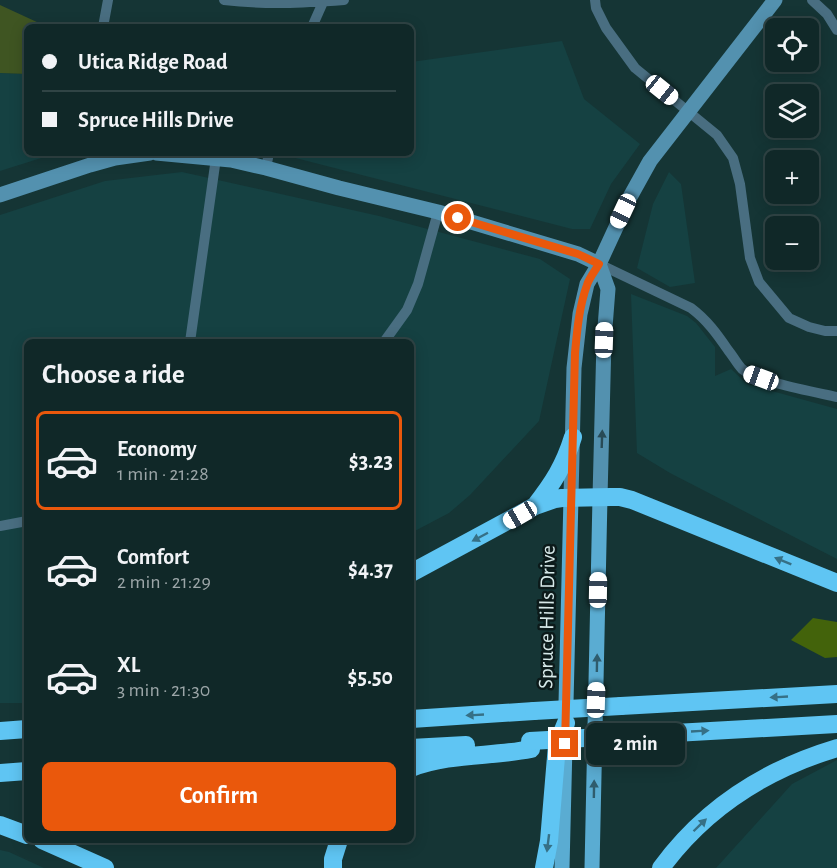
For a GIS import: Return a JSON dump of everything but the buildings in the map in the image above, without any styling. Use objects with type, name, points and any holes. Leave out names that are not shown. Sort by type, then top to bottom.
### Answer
[{"type":"highway","points":[[535,506],[552,485],[573,437]]},
{"type":"highway","points":[[414,571],[535,506],[555,499],[571,497],[620,497],[837,583]]},
{"type":"highway","points":[[414,718],[837,694]]},
{"type":"highway","points":[[414,767],[453,758],[502,754],[568,731],[621,736],[837,723]]},
{"type":"highway","points":[[0,731],[24,729]]},
{"type":"highway","points":[[544,868],[549,841],[557,745],[568,731]]},
{"type":"highway","points":[[0,743],[24,742]]},
{"type":"highway","points":[[414,748],[530,745]]},
{"type":"highway","points":[[661,868],[702,823],[742,790],[781,769],[837,748]]},
{"type":"highway","points":[[0,773],[24,771]]},
{"type":"highway","points":[[0,825],[24,834]]},
{"type":"highway","points":[[49,843],[105,868]]},
{"type":"highway","points":[[333,868],[338,843]]},
{"type":"main road","name":"Spruce Hills Drive","points":[[562,868],[568,731],[574,368],[580,314],[587,284],[650,161],[776,0]]},
{"type":"main road","points":[[0,195],[90,165],[129,156]]},
{"type":"main road","points":[[192,156],[267,160],[339,188],[438,212],[578,254],[599,264],[608,289],[604,340],[592,868]]},
{"type":"street","points":[[104,24],[108,0]]},
{"type":"street","points":[[224,0],[252,4],[344,0]]},
{"type":"street","points":[[595,0],[596,8],[606,28],[635,68],[717,135],[733,158],[740,184],[750,258],[759,282],[789,318],[809,327],[837,331]]},
{"type":"street","points":[[812,0],[827,14],[837,30]]},
{"type":"street","points":[[313,24],[323,1]]},
{"type":"street","points":[[190,339],[216,158]]},
{"type":"street","points":[[386,339],[406,310],[418,284],[438,212]]},
{"type":"street","points":[[599,264],[700,314],[715,330],[741,368],[750,374],[772,382],[837,397]]},
{"type":"street","points":[[0,526],[24,522]]},
{"type":"shaded area","points":[[562,41],[584,99],[640,144],[611,184],[590,229],[572,229],[288,156],[414,156],[414,62]]},
{"type":"shaded area","points":[[0,73],[24,74],[24,156],[48,156],[0,171]]},
{"type":"shaded area","points":[[182,172],[379,216],[540,259],[570,279],[539,421],[470,495],[449,513],[414,531],[414,339],[24,339],[24,703],[0,703],[0,215],[105,181]]},
{"type":"shaded area","points":[[669,172],[681,184],[695,283],[670,287],[637,268],[653,204]]},
{"type":"shaded area","points":[[631,294],[687,316],[696,323],[715,347],[715,376],[731,369],[747,384],[837,409],[837,559],[670,473],[637,453]]},
{"type":"shaded area","points":[[837,760],[837,868],[716,868],[792,784]]},
{"type":"shaded area","points":[[0,850],[9,852],[44,868],[0,868]]},
{"type":"green space","points":[[0,5],[42,24],[24,24],[24,74],[0,73]]},
{"type":"green space","points":[[813,618],[837,622],[837,657],[825,658],[791,640]]},
{"type":"route","points":[[458,218],[578,254],[599,264],[587,284],[576,338],[565,744]]}]
